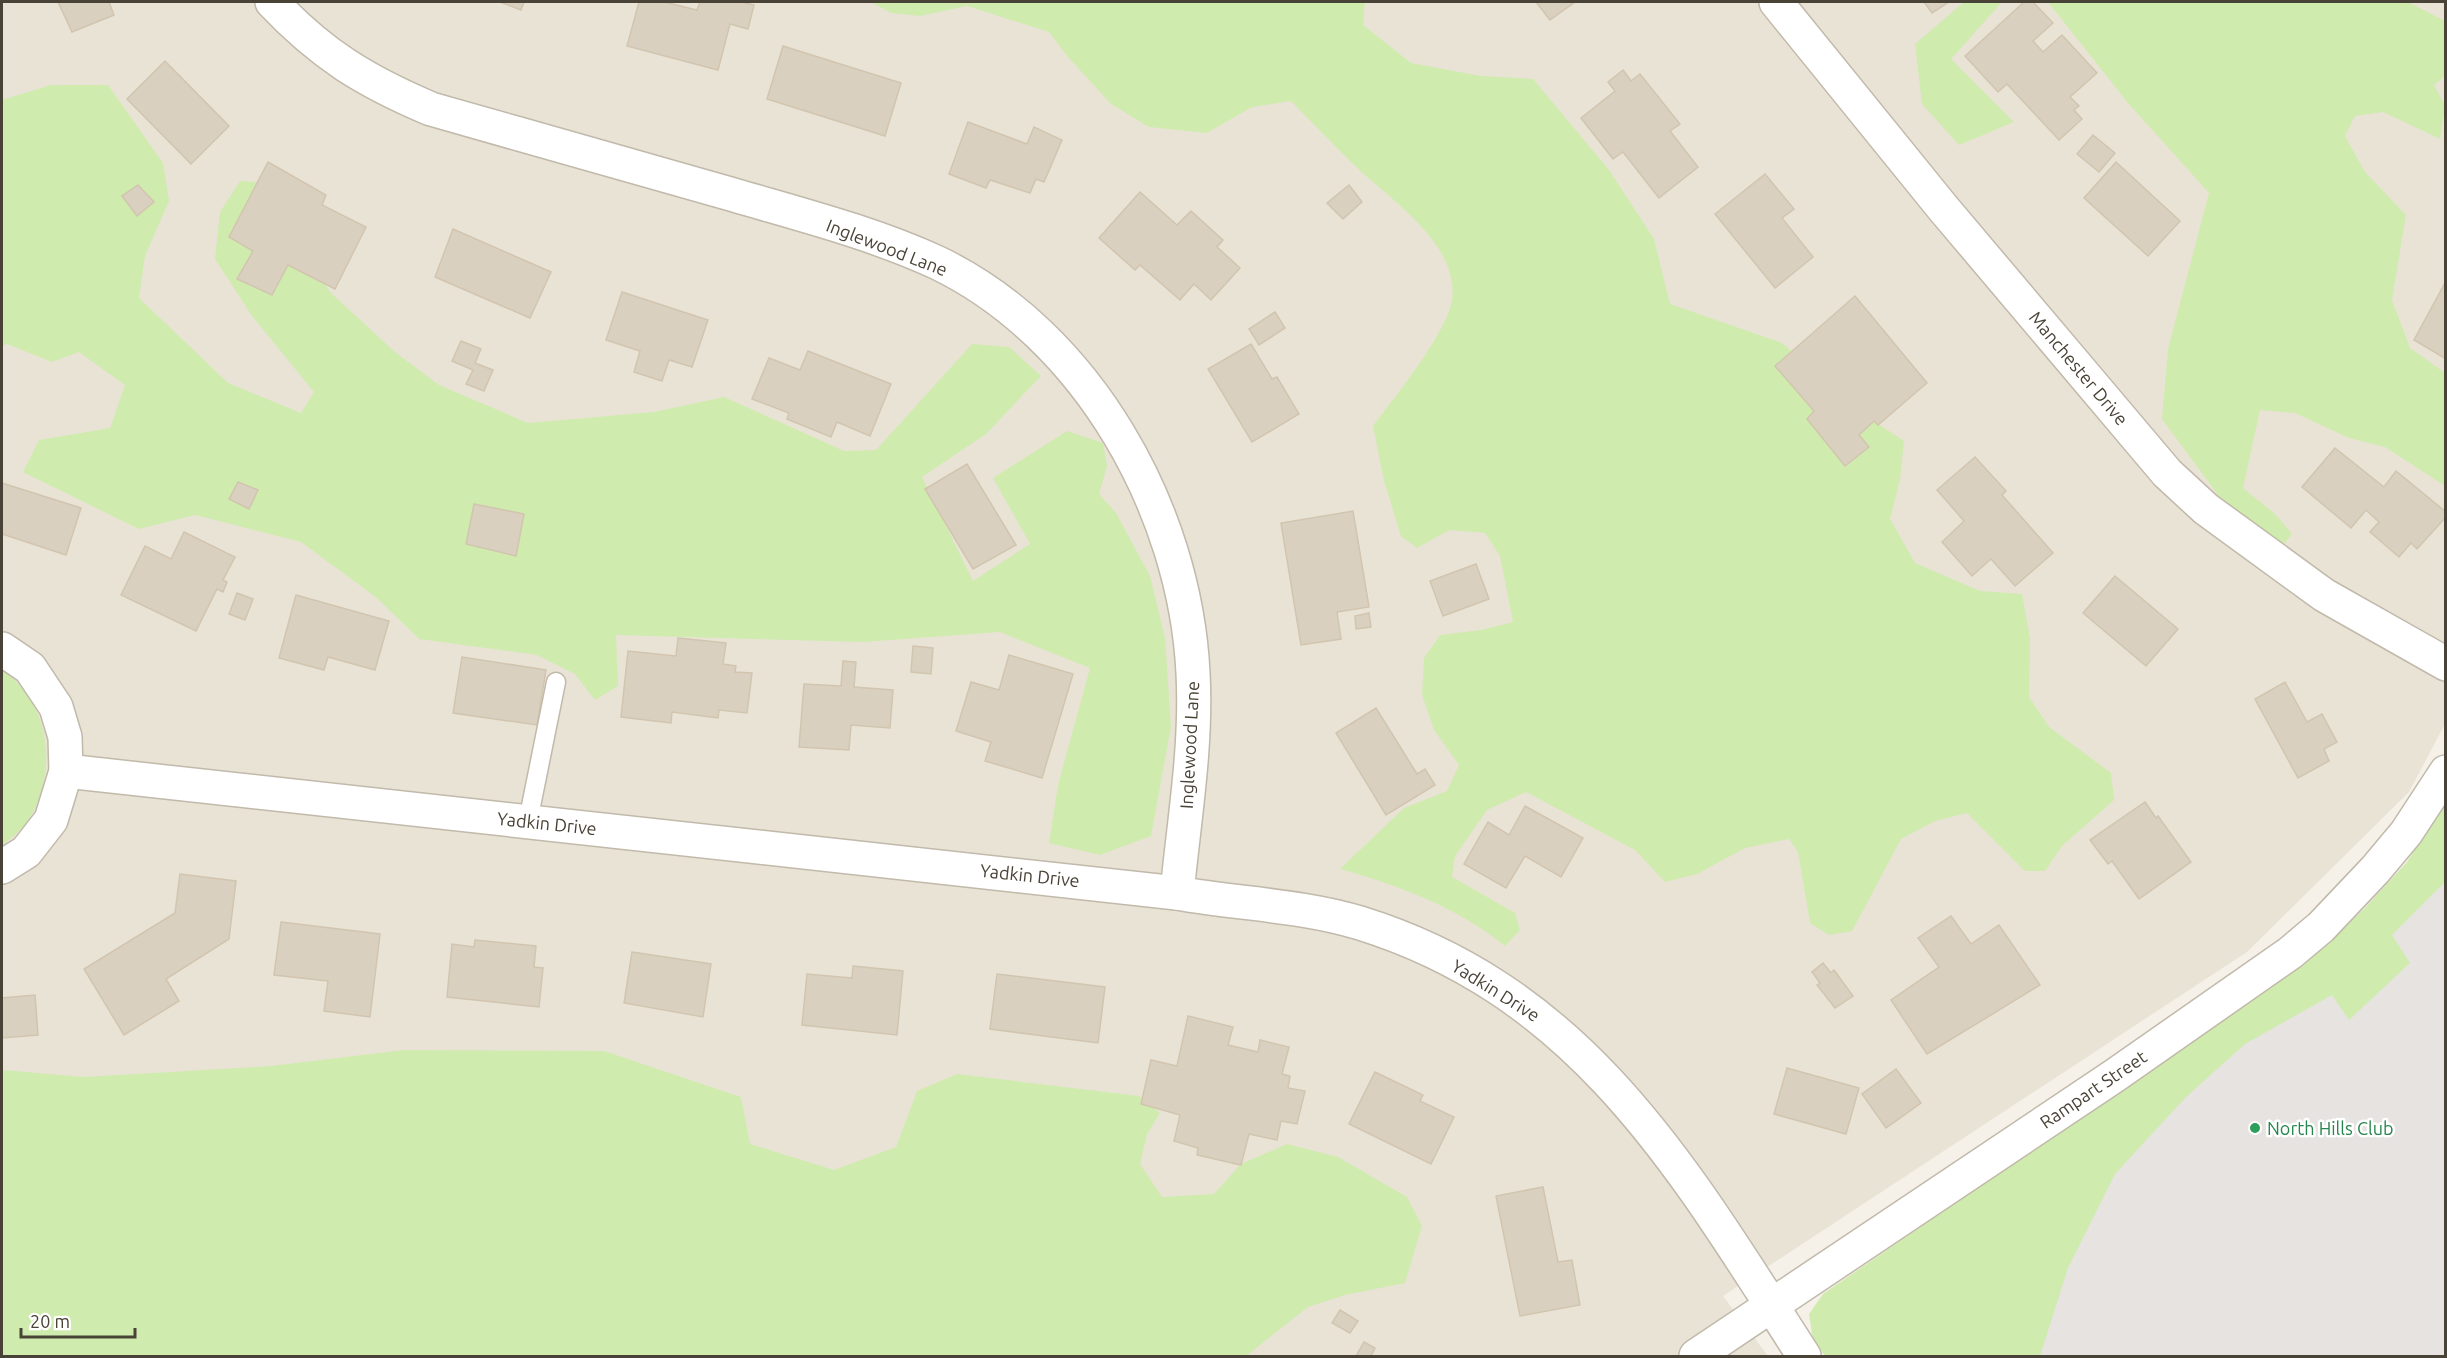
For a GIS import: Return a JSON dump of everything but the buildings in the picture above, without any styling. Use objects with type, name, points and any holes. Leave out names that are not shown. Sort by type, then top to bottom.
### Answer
[{"type":"street","name":"Inglewood Lane","points":[[273,2],[297,26],[353,72],[381,88],[431,109],[840,226],[938,264],[995,299],[1061,358],[1091,395],[1123,443],[1169,538],[1181,581],[1193,672],[1193,723],[1177,893]]},
{"type":"street","name":"Manchester Drive","points":[[1776,2],[1943,208],[2167,473],[2206,509],[2324,595],[2445,664]]},
{"type":"street","points":[[2,649],[30,668],[56,707],[65,737],[66,771],[51,820],[26,852],[2,867]]},
{"type":"street","name":"Yadkin Drive","points":[[66,771],[1177,893],[1304,909],[1387,932],[1458,965],[1546,1020],[1621,1093],[1719,1222],[1804,1356]]},
{"type":"street","name":"Rampart Street","points":[[1696,1356],[1773,1307],[2114,1076],[2290,952],[2321,927],[2375,870],[2406,833],[2445,772]]},
{"type":"lane","points":[[528,820],[556,682]]},
{"type":"shaded area","points":[[2,2],[2445,2],[2445,724],[2409,792],[2247,952],[1723,1296],[1768,1356],[2,1356]]},
{"type":"shaded area","name":"North Hills Club","points":[[2445,882],[2445,1356],[2040,1356],[2068,1268],[2115,1174],[2186,1097],[2245,1044],[2332,995],[2349,1020],[2410,963],[2392,935]]},
{"type":"green space","points":[[871,2],[1365,2],[1363,25],[1411,63],[1481,76],[1533,79],[1609,170],[1654,239],[1670,304],[1782,343],[1875,422],[1904,441],[1900,479],[1890,519],[1915,563],[1980,591],[2022,594],[2030,638],[2029,697],[2049,727],[2111,773],[2114,800],[2062,846],[2045,871],[2025,871],[1967,813],[1935,821],[1901,839],[1852,931],[1829,935],[1810,923],[1798,852],[1789,839],[1745,848],[1697,874],[1665,882],[1635,850],[1526,792],[1487,810],[1455,856],[1452,877],[1515,913],[1520,930],[1505,946],[1468,920],[1427,899],[1384,882],[1340,869],[1404,808],[1447,791],[1459,765],[1434,730],[1422,695],[1424,658],[1440,635],[1481,630],[1513,622],[1500,556],[1485,533],[1449,530],[1417,548],[1401,536],[1384,481],[1373,426],[1431,347],[1448,313],[1452,300],[1452,280],[1445,260],[1420,225],[1355,166],[1291,101],[1252,107],[1207,133],[1149,127],[1111,104],[1068,57],[1049,32],[967,6],[920,16],[891,13]]},
{"type":"green space","points":[[1964,2],[2002,2],[1951,59],[2014,122],[1959,145],[1922,104],[1915,44]]},
{"type":"green space","points":[[2048,2],[2408,2],[2445,21],[2445,76],[2434,85],[2445,105],[2440,139],[2383,112],[2355,116],[2345,136],[2365,172],[2406,215],[2392,300],[2410,348],[2445,373],[2445,486],[2385,447],[2349,438],[2295,413],[2260,410],[2243,488],[2275,514],[2292,534],[2284,544],[2224,503],[2162,419],[2168,349],[2209,193],[2128,103]]},
{"type":"green space","points":[[51,85],[108,85],[163,163],[169,201],[145,256],[139,298],[228,383],[301,413],[314,392],[252,316],[215,259],[220,212],[240,181],[267,183],[282,222],[331,293],[395,352],[439,385],[528,423],[654,412],[724,397],[844,451],[876,450],[972,344],[1009,347],[1041,376],[986,434],[922,477],[973,581],[1030,544],[993,478],[1067,431],[1103,443],[1107,466],[1099,494],[1116,513],[1150,576],[1165,638],[1171,727],[1151,836],[1100,855],[1049,843],[1058,785],[1090,668],[1000,632],[862,642],[616,635],[618,686],[595,700],[575,674],[537,655],[419,639],[377,598],[301,542],[195,515],[139,529],[23,472],[39,440],[110,428],[125,385],[79,352],[52,362],[7,344],[2,346],[2,100]]},
{"type":"green space","points":[[2,670],[18,684],[31,701],[40,719],[45,740],[46,760],[44,781],[38,802],[28,821],[2,846]]},
{"type":"green space","name":"North Hills Club","points":[[2445,802],[2445,1356],[1825,1356],[1813,1340],[1809,1314],[1823,1294],[2306,962],[2364,909],[2407,862]]},
{"type":"green space","points":[[404,1050],[604,1051],[741,1097],[750,1144],[834,1170],[896,1147],[917,1091],[957,1074],[1139,1096],[1160,1113],[1147,1134],[1140,1164],[1162,1197],[1214,1194],[1241,1164],[1287,1144],[1338,1157],[1407,1197],[1422,1226],[1405,1283],[1345,1295],[1308,1307],[1246,1356],[2,1356],[2,1070],[84,1077],[271,1066]]},
{"type":"place","name":"North Hills Club","points":[[2255,1128]]}]
